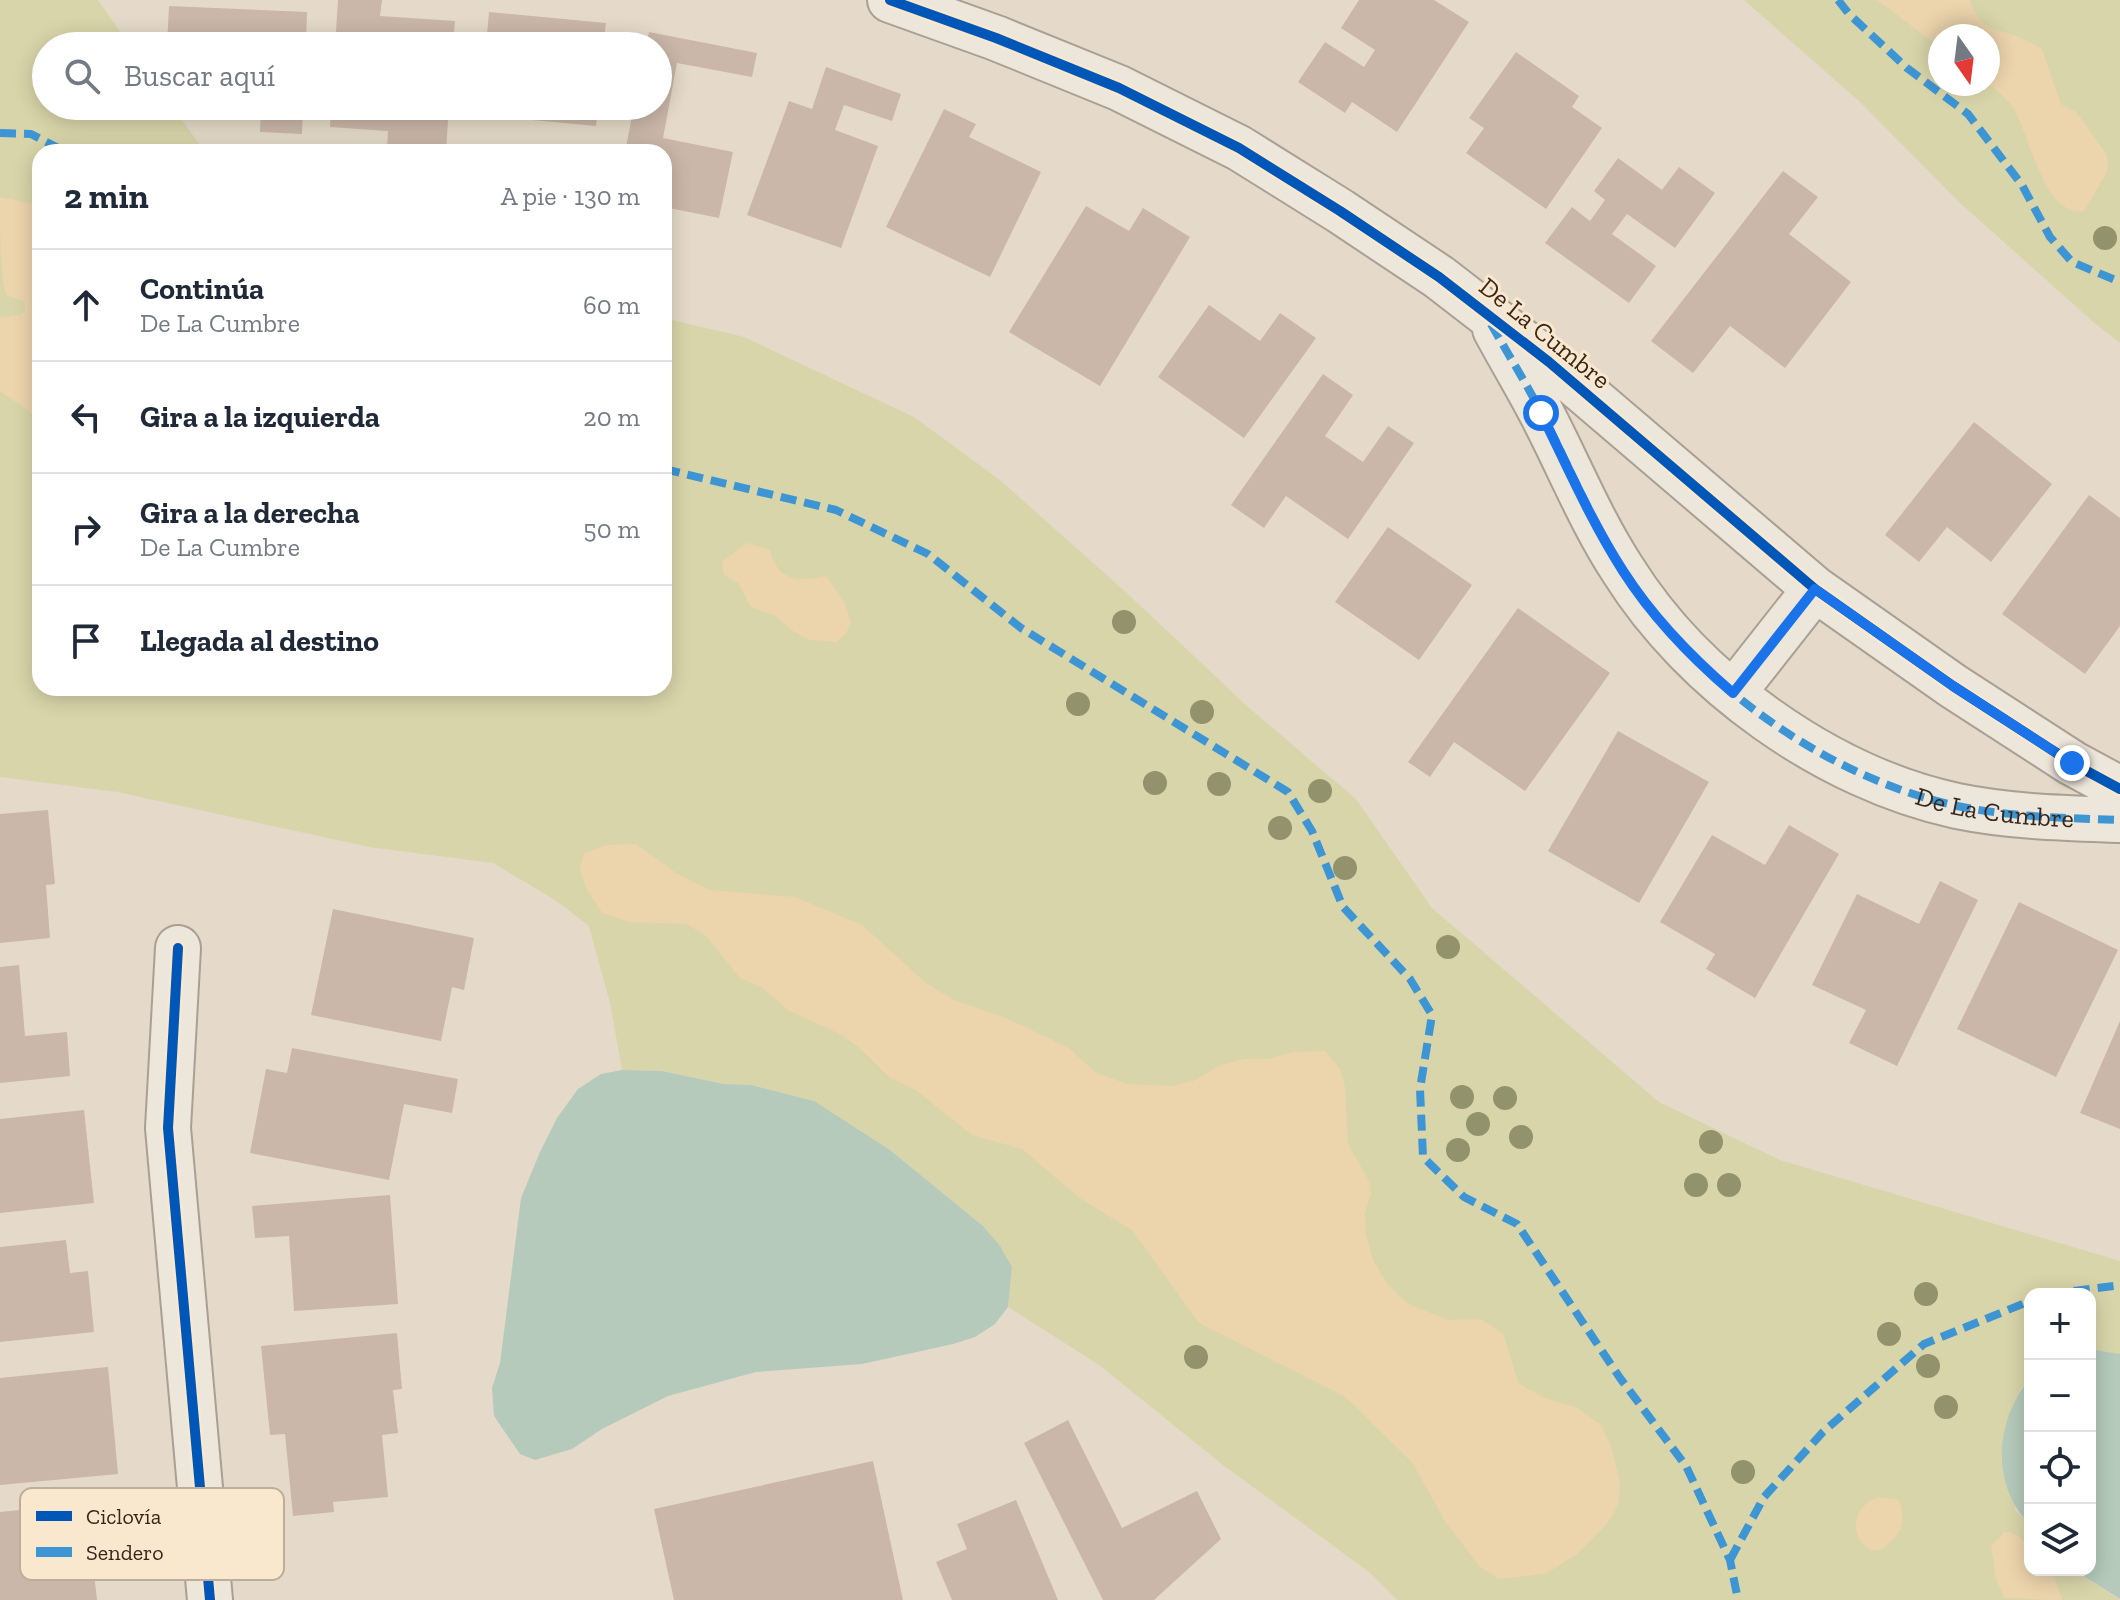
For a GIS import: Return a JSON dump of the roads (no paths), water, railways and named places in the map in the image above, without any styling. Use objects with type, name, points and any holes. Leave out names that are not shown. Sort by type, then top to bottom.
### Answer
[{"type":"street","name":"De La Cumbre","points":[[890,0],[996,38],[1119,88],[1239,148],[1427,269],[1486,313],[1549,362],[1815,589],[1953,686],[2072,763],[2120,789]]},
{"type":"street","name":"De La Cumbre","points":[[1486,313],[1623,572],[1665,628],[1733,693],[1763,717],[1831,759],[1908,792],[1956,806],[2019,816],[2120,820]]},
{"type":"street","points":[[1733,693],[1815,589]]},
{"type":"street","points":[[178,948],[168,1128],[200,1488]]}]
